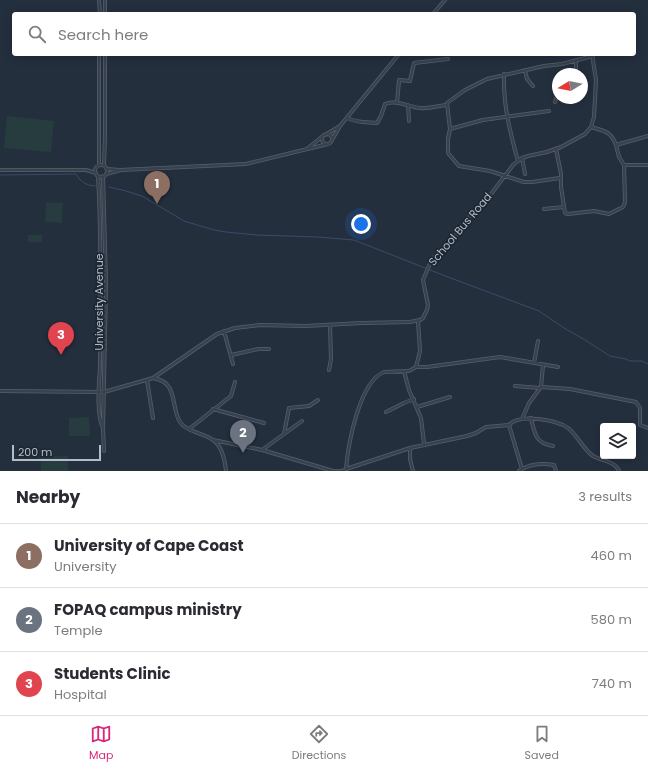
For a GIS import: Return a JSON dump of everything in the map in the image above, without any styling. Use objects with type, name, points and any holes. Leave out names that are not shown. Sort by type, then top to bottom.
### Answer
[{"type":"street","points":[[99,0],[100,12]]},
{"type":"street","points":[[105,0],[105,12]]},
{"type":"street","points":[[435,12],[445,0]]},
{"type":"street","points":[[0,170],[86,170],[96,168],[99,165],[99,56]]},
{"type":"street","points":[[105,56],[104,165],[107,169],[121,170],[246,164],[328,144],[340,126],[397,56]]},
{"type":"street","points":[[347,118],[359,123],[377,123],[386,103],[398,103],[421,108],[446,105],[450,100],[480,82],[504,74],[562,64],[589,56]]},
{"type":"street","points":[[556,149],[565,213],[568,214],[594,210],[609,214],[620,210],[623,207],[625,202],[624,165],[619,157],[614,140],[606,131],[591,127],[594,117],[596,80],[592,56]]},
{"type":"street","points":[[398,103],[399,80],[410,81],[414,63],[448,59]]},
{"type":"street","points":[[576,60],[576,68]]},
{"type":"street","points":[[525,70],[527,79],[533,86]]},
{"type":"street","points":[[504,74],[504,96],[518,161]]},
{"type":"street","points":[[408,105],[409,121]]},
{"type":"street","points":[[446,105],[450,129],[448,153],[459,166],[490,171],[524,182],[560,178]]},
{"type":"street","points":[[450,129],[477,122],[549,111]]},
{"type":"street","points":[[306,150],[324,135],[340,126]]},
{"type":"street","name":"School Bus Road","points":[[418,321],[423,318],[428,305],[422,282],[427,267],[434,256],[453,239],[470,216],[482,206],[518,161],[522,158],[556,149],[581,136],[591,127]]},
{"type":"street","points":[[324,135],[330,135],[332,140]]},
{"type":"street","points":[[324,135],[322,140],[328,144]]},
{"type":"street","points":[[616,145],[648,136]]},
{"type":"street","points":[[522,158],[525,174]]},
{"type":"street","points":[[99,165],[104,165]]},
{"type":"street","points":[[624,165],[648,165]]},
{"type":"street","points":[[96,168],[97,175]]},
{"type":"street","points":[[105,175],[107,169]]},
{"type":"street","points":[[86,170],[97,175],[105,175],[121,170]]},
{"type":"street","name":"University Avenue","points":[[97,175],[100,284],[99,392],[100,415],[103,428]]},
{"type":"street","name":"University Avenue","points":[[104,451],[103,428],[106,284],[105,175]]},
{"type":"street","points":[[544,210],[564,206]]},
{"type":"street","points":[[0,391],[104,392],[153,378],[217,334],[235,328],[260,325],[330,325],[418,321],[420,351],[416,367]]},
{"type":"street","points":[[329,370],[331,359],[330,325]]},
{"type":"street","points":[[224,331],[233,364]]},
{"type":"street","points":[[534,363],[538,341]]},
{"type":"street","points":[[231,355],[258,349],[269,349]]},
{"type":"street","points":[[346,469],[354,421],[367,390],[381,374],[413,370],[416,367],[427,367],[500,357],[558,367]]},
{"type":"street","points":[[522,419],[529,403],[540,387],[543,365]]},
{"type":"street","points":[[404,371],[409,390],[421,418],[424,444]]},
{"type":"street","points":[[153,378],[164,381],[169,387],[173,393],[181,423],[189,429],[213,440],[262,450],[334,471],[342,471],[424,444],[467,436],[486,427],[509,425],[512,422],[531,418],[562,424],[573,433],[589,452],[601,460],[616,465],[620,471]]},
{"type":"street","points":[[147,380],[153,418]]},
{"type":"street","points":[[189,429],[231,396],[235,382]]},
{"type":"street","points":[[515,386],[570,389],[636,402],[640,408],[640,425],[648,428]]},
{"type":"street","points":[[417,407],[450,397]]},
{"type":"street","points":[[386,412],[414,399]]},
{"type":"street","points":[[284,434],[289,408],[309,406],[318,400]]},
{"type":"street","points":[[213,409],[264,423]]},
{"type":"street","points":[[531,418],[539,441],[544,445],[553,446]]},
{"type":"street","points":[[262,450],[302,421]]},
{"type":"street","points":[[509,425],[520,470],[544,463],[554,465],[556,471]]},
{"type":"street","points":[[213,440],[225,460],[226,471]]},
{"type":"street","points":[[410,448],[410,459],[413,471]]},
{"type":"green space","points":[[7,116],[54,121],[51,152],[4,148]]},
{"type":"green space","points":[[46,202],[63,203],[62,223],[45,222]]},
{"type":"green space","points":[[28,235],[42,235],[42,242],[28,242]]},
{"type":"green space","points":[[89,417],[90,436],[69,436],[69,418]]},
{"type":"green space","points":[[68,456],[68,471],[41,471],[41,457]]},
{"type":"waterway","points":[[0,175],[76,174],[84,183],[95,186]]},
{"type":"waterway","points":[[109,187],[142,196],[184,221],[214,230],[257,235],[354,240],[539,311],[610,356],[630,361],[642,361],[648,364]]},
{"type":"place","name":"University of Cape Coast","points":[[157,204]]},
{"type":"place","name":"Students Clinic","points":[[61,355]]},
{"type":"place","name":"FOPAQ campus ministry","points":[[243,453]]}]
